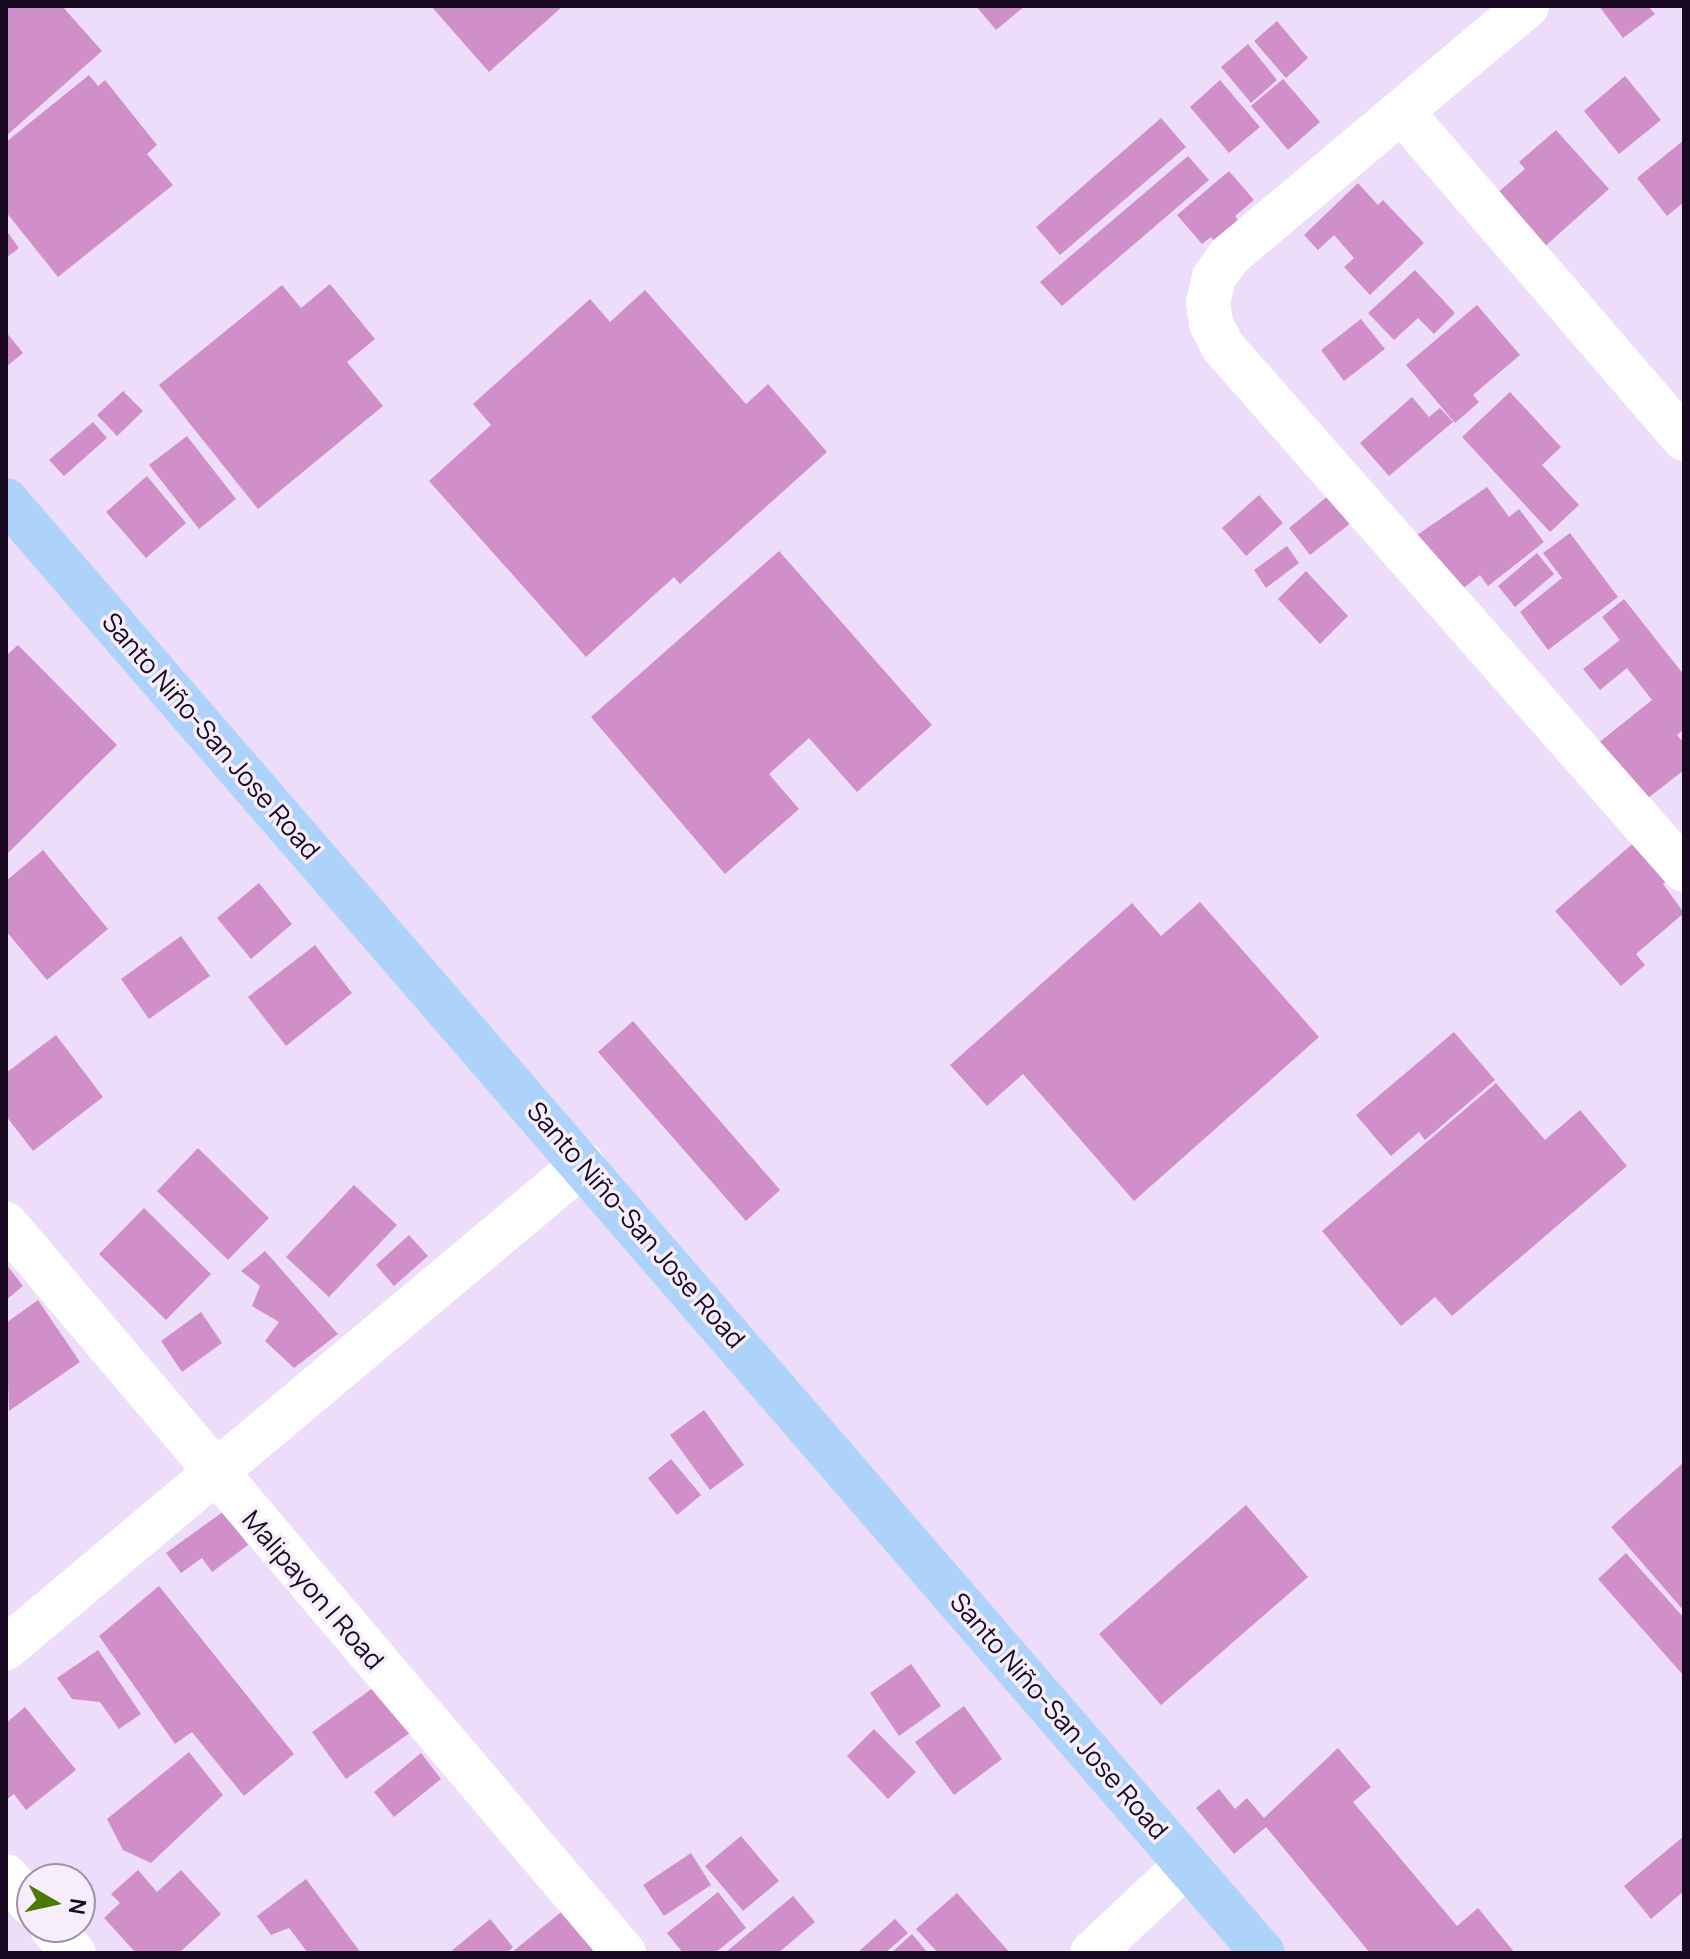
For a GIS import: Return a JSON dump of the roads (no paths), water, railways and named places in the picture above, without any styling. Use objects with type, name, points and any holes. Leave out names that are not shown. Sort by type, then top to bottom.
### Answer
[{"type":"main road","name":"Santo Niño-San Jose Road","points":[[6,500],[1263,1953]]},
{"type":"street","points":[[1527,6],[1230,255],[1214,277],[1208,302],[1211,324],[1223,347],[1684,870]]},
{"type":"street","points":[[1402,112],[1684,439]]},
{"type":"street","points":[[6,1648],[212,1472],[583,1164]]},
{"type":"street","name":"Malipayon I Road","points":[[6,1224],[212,1472],[624,1953]]},
{"type":"street","points":[[1092,1953],[1186,1865]]}]
